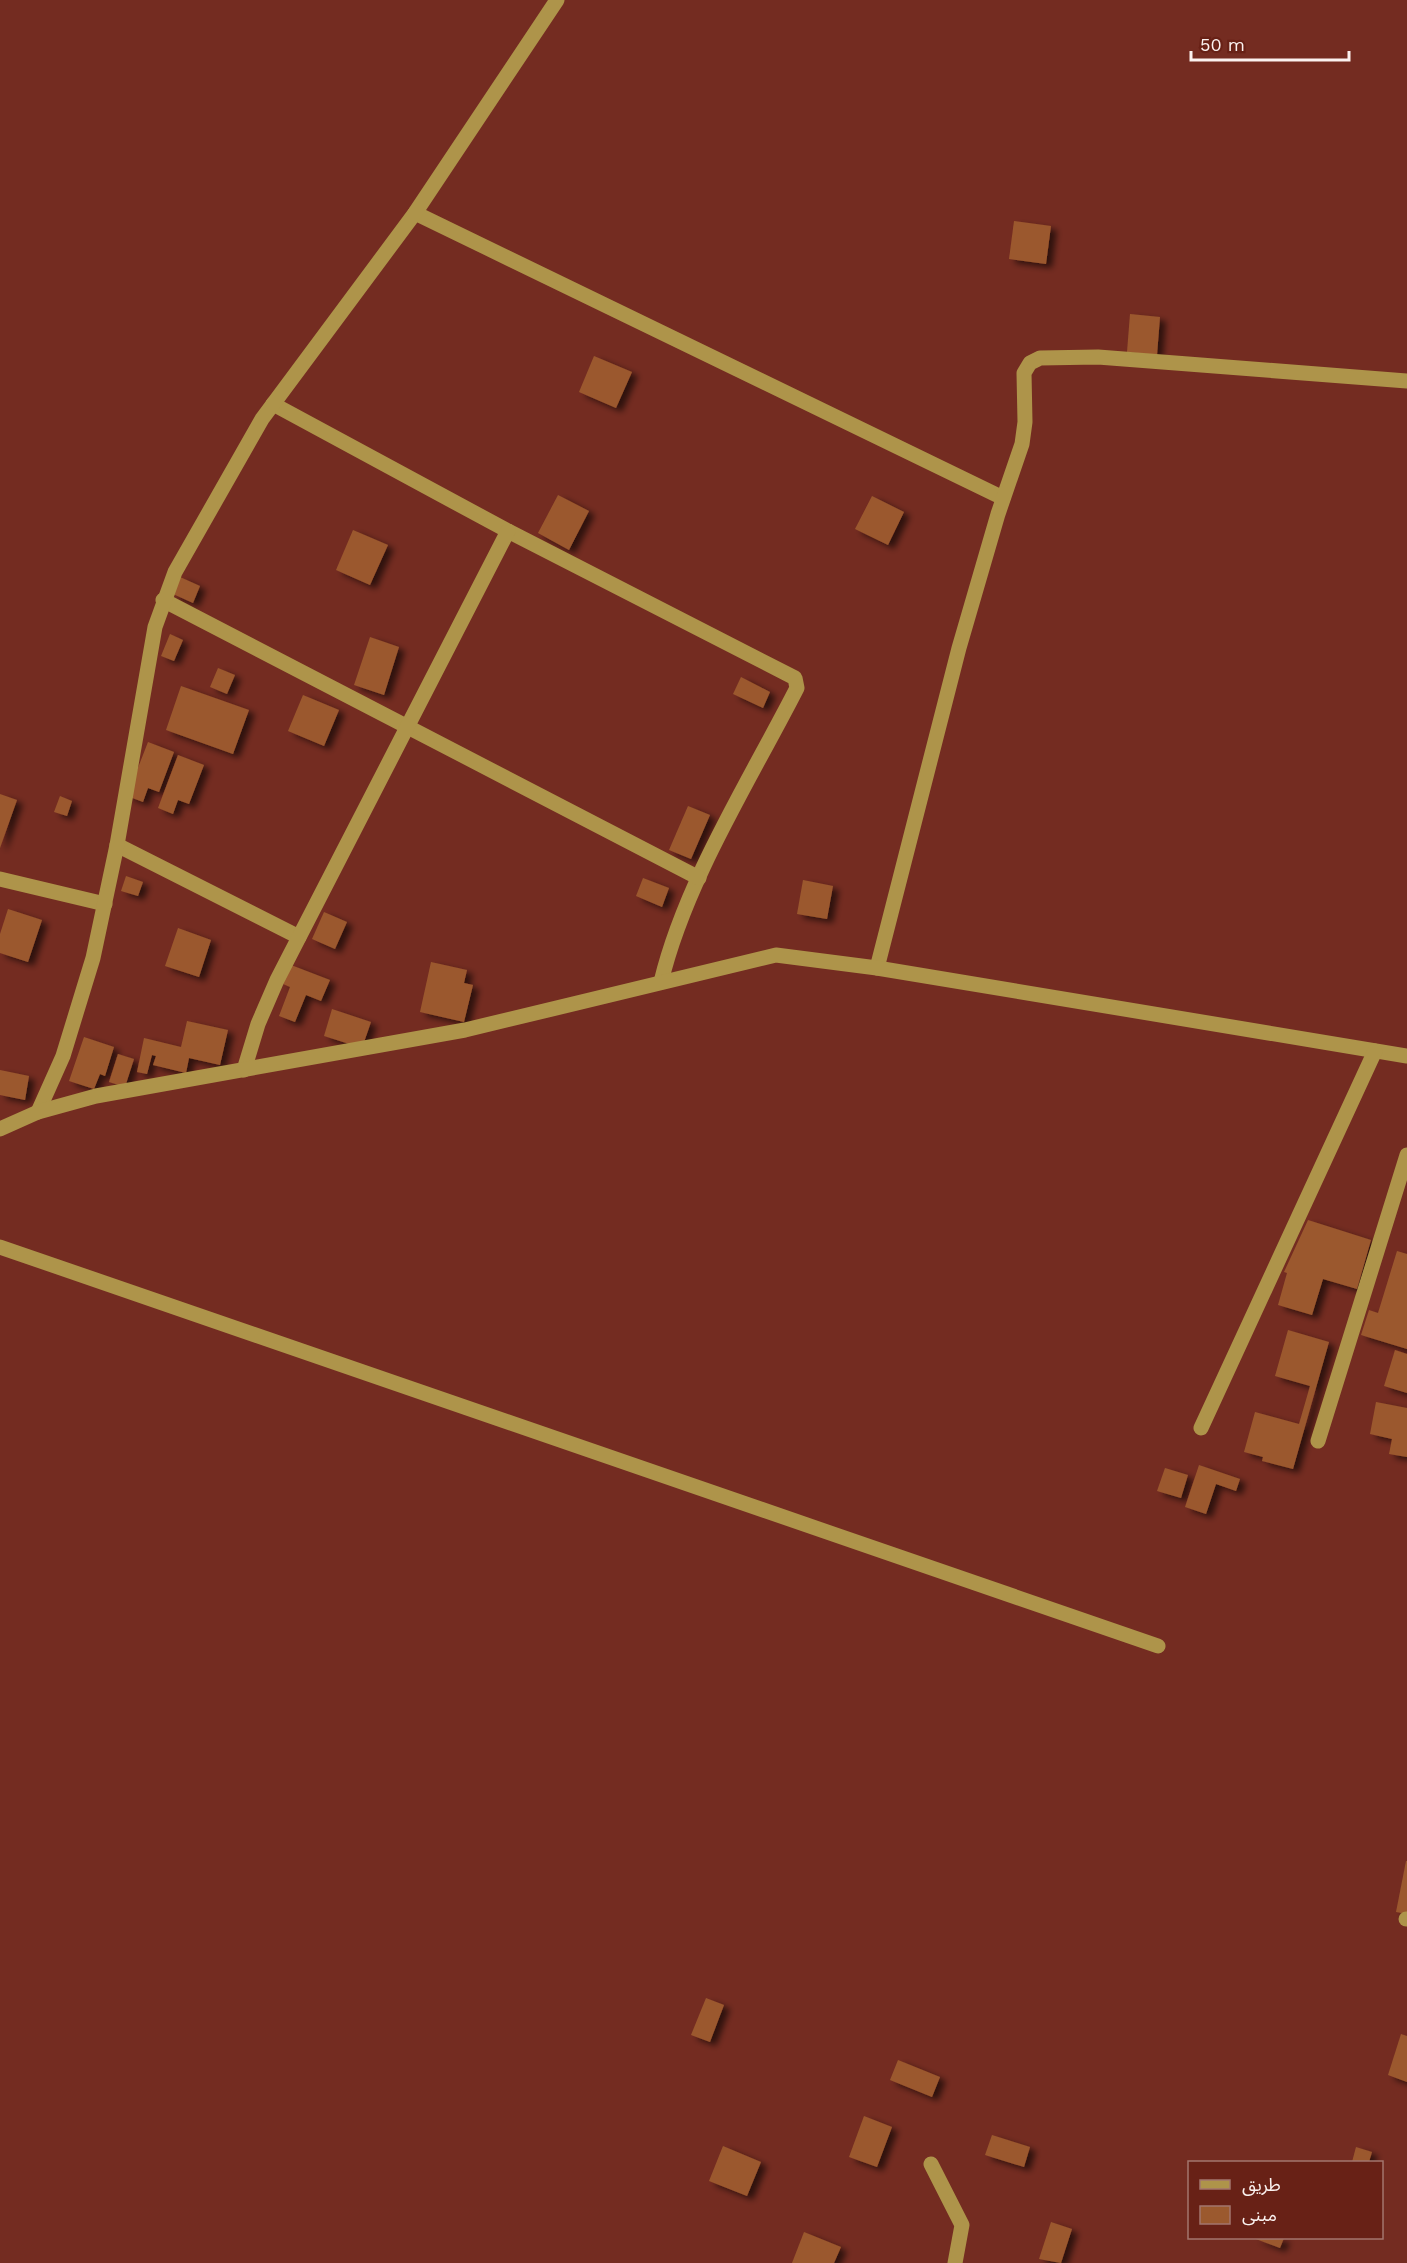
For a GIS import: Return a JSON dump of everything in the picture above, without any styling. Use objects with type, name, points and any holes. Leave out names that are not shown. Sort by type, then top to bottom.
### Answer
[{"type":"street","points":[[38,1112],[53,1082],[72,1031],[93,958],[117,845],[149,656],[164,600],[189,545],[273,404],[415,213],[557,0]]},
{"type":"street","points":[[415,213],[1003,498]]},
{"type":"street","points":[[878,968],[959,648],[1003,498],[1022,444],[1025,422],[1024,373],[1035,360],[1098,357],[1407,381]]},
{"type":"street","points":[[273,404],[508,531],[795,678],[797,688],[699,878],[669,953],[661,982]]},
{"type":"street","points":[[244,1070],[267,1002],[508,531]]},
{"type":"street","points":[[164,600],[699,878]]},
{"type":"street","points":[[117,845],[299,937]]},
{"type":"street","points":[[0,879],[105,904]]},
{"type":"street","points":[[0,1129],[38,1112],[96,1095],[465,1030],[776,955],[878,968],[1407,1056]]},
{"type":"street","points":[[1201,1428],[1375,1051]]},
{"type":"street","points":[[1318,1441],[1407,1155]]},
{"type":"street","points":[[0,1247],[1158,1646]]},
{"type":"street","points":[[931,2164],[962,2225],[955,2263]]},
{"type":"building","points":[[1014,221],[1051,226],[1046,264],[1009,259]]},
{"type":"building","points":[[1130,314],[1160,317],[1157,355],[1127,352]]},
{"type":"building","points":[[594,356],[632,372],[616,408],[579,392]]},
{"type":"building","points":[[558,495],[589,511],[569,550],[538,533]]},
{"type":"building","points":[[872,496],[904,512],[888,545],[855,529]]},
{"type":"building","points":[[353,530],[388,545],[370,585],[336,570]]},
{"type":"building","points":[[180,577],[200,586],[193,603],[173,594]]},
{"type":"building","points":[[170,634],[183,640],[174,661],[161,656]]},
{"type":"building","points":[[370,637],[399,647],[384,695],[354,685]]},
{"type":"building","points":[[218,668],[235,675],[227,694],[210,687]]},
{"type":"building","points":[[741,677],[770,692],[763,708],[733,694]]},
{"type":"building","points":[[181,686],[249,710],[233,754],[166,730]]},
{"type":"building","points":[[303,695],[339,710],[324,746],[288,731]]},
{"type":"building","points":[[148,742],[174,752],[159,792],[148,788],[143,802],[127,796]]},
{"type":"building","points":[[178,755],[204,765],[189,804],[178,800],[173,814],[158,808]]},
{"type":"building","points":[[0,794],[17,800],[0,848]]},
{"type":"building","points":[[60,796],[72,801],[67,816],[54,812]]},
{"type":"building","points":[[688,806],[710,815],[691,859],[669,850]]},
{"type":"building","points":[[126,876],[143,882],[138,896],[121,891]]},
{"type":"building","points":[[643,878],[669,888],[662,907],[636,896]]},
{"type":"building","points":[[803,880],[833,886],[827,919],[797,914]]},
{"type":"building","points":[[8,909],[42,920],[28,962],[0,953],[0,934]]},
{"type":"building","points":[[324,912],[347,922],[335,949],[312,939]]},
{"type":"building","points":[[178,928],[211,940],[199,977],[165,966]]},
{"type":"building","points":[[431,962],[467,970],[464,983],[473,985],[464,1022],[420,1012]]},
{"type":"building","points":[[291,965],[330,980],[321,1001],[306,995],[295,1022],[279,1016],[290,987],[283,984]]},
{"type":"building","points":[[332,1009],[371,1022],[362,1048],[324,1036]]},
{"type":"building","points":[[187,1021],[228,1030],[220,1065],[189,1058],[186,1073],[153,1065],[156,1056],[152,1055],[147,1074],[137,1072],[144,1038],[181,1047]]},
{"type":"building","points":[[84,1037],[114,1047],[105,1076],[100,1074],[94,1089],[69,1081]]},
{"type":"building","points":[[118,1054],[134,1059],[125,1087],[109,1082]]},
{"type":"building","points":[[0,1070],[29,1076],[25,1100],[0,1095]]},
{"type":"building","points":[[1308,1220],[1371,1240],[1357,1289],[1323,1279],[1312,1315],[1278,1305],[1287,1273],[1284,1272]]},
{"type":"building","points":[[1397,1251],[1407,1254],[1407,1349],[1361,1335],[1369,1310],[1378,1313]]},
{"type":"building","points":[[1288,1330],[1329,1342],[1293,1469],[1262,1461],[1263,1457],[1244,1452],[1255,1412],[1299,1424],[1310,1386],[1275,1376]]},
{"type":"building","points":[[1395,1350],[1407,1354],[1407,1393],[1384,1386]]},
{"type":"building","points":[[1376,1402],[1407,1408],[1407,1457],[1389,1454],[1392,1439],[1370,1434]]},
{"type":"building","points":[[1199,1465],[1240,1479],[1236,1491],[1216,1484],[1206,1514],[1185,1507]]},
{"type":"building","points":[[1165,1468],[1188,1475],[1181,1498],[1157,1491]]},
{"type":"building","points":[[1407,1861],[1407,1914],[1396,1912]]},
{"type":"building","points":[[706,1998],[724,2005],[710,2042],[691,2035]]},
{"type":"building","points":[[1401,2034],[1407,2036],[1407,2082],[1388,2075]]},
{"type":"building","points":[[898,2060],[940,2077],[932,2097],[890,2080]]},
{"type":"building","points":[[864,2116],[892,2127],[877,2167],[849,2157]]},
{"type":"building","points":[[992,2135],[1030,2147],[1024,2167],[985,2155]]},
{"type":"building","points":[[723,2146],[761,2162],[747,2196],[709,2181]]},
{"type":"building","points":[[1356,2147],[1372,2152],[1369,2161],[1352,2161]]},
{"type":"building","points":[[1051,2222],[1072,2229],[1061,2263],[1039,2259]]},
{"type":"building","points":[[804,2232],[841,2247],[834,2263],[792,2263]]},
{"type":"building","points":[[1256,2239],[1284,2239],[1280,2248]]}]
